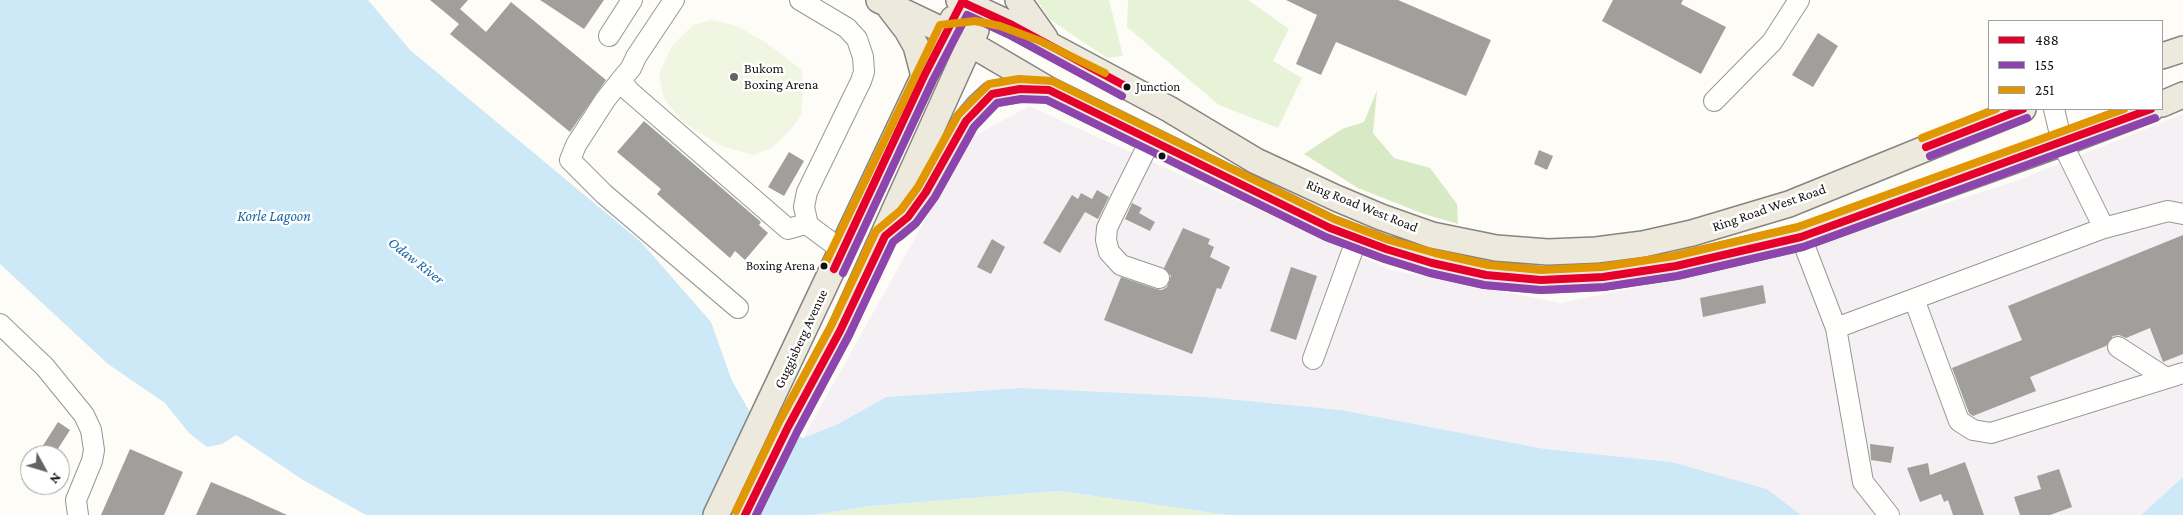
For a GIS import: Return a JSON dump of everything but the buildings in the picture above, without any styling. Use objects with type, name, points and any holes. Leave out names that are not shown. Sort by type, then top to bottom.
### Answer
[{"type":"main road","points":[[1018,0],[1030,20],[1051,46]]},
{"type":"main road","name":"Ring Road West Road","points":[[961,1],[1048,90],[1330,228],[1386,250],[1486,275],[1541,280],[1603,277],[1676,266],[1801,237],[2148,110]]},
{"type":"main road","name":"Guggisberg Avenue","points":[[716,515],[961,1]]},
{"type":"main road","points":[[883,2],[946,33],[980,22],[998,36],[1036,50],[1222,146],[1256,161]]},
{"type":"main road","points":[[883,2],[907,30],[916,46],[924,76]]},
{"type":"main road","name":"Ring Road West Road","points":[[980,22],[1051,46],[1169,109],[1256,161],[1381,217],[1432,235],[1496,248],[1548,252],[1596,250],[1643,244],[1692,234],[1789,204],[2021,110]]},
{"type":"main road","name":"Guggisberg Avenue","points":[[745,515],[788,427],[861,288],[980,22]]},
{"type":"main road","points":[[2163,56],[2183,49]]},
{"type":"main road","points":[[861,288],[885,236],[908,217],[926,192],[966,121],[978,107],[992,94],[1020,89],[1048,90]]},
{"type":"main road","points":[[2163,104],[2183,95]]},
{"type":"lane","points":[[609,36],[632,0]]},
{"type":"lane","points":[[674,0],[636,57],[631,68],[605,100],[576,145],[570,160],[604,194],[738,308]]},
{"type":"lane","points":[[800,0],[847,28],[857,39],[863,58],[864,72],[808,192],[804,207],[808,225]]},
{"type":"lane","points":[[1714,101],[1772,42],[1799,0]]},
{"type":"lane","points":[[622,80],[628,91],[788,229],[802,224],[808,225],[843,251]]},
{"type":"lane","points":[[2054,110],[2062,143],[2104,228]]},
{"type":"lane","points":[[1151,139],[1107,228],[1106,240],[1109,252],[1121,265],[1159,278]]},
{"type":"lane","points":[[1836,328],[2104,228],[2168,211],[2183,214]]},
{"type":"lane","points":[[1801,237],[1836,328],[1863,482],[1889,515]]},
{"type":"lane","points":[[1314,359],[1357,238]]},
{"type":"lane","points":[[1914,299],[1959,422],[1973,430],[1991,433],[2175,376]]},
{"type":"lane","points":[[0,324],[45,366],[84,415],[91,430],[94,450],[92,462],[74,510]]},
{"type":"lane","points":[[2118,347],[2175,376]]},
{"type":"shaded area","points":[[1029,106],[1391,270],[1561,303],[1768,260],[2016,181],[2183,114],[2183,477],[2141,515],[1801,515],[1767,489],[1672,462],[1545,449],[1341,410],[1207,397],[1022,388],[886,397],[836,425],[803,438],[971,138]]},
{"type":"green space","points":[[1037,0],[1109,0],[1123,56],[1107,58],[1049,19]]},
{"type":"green space","points":[[1128,0],[1248,0],[1289,29],[1273,61],[1302,78],[1278,128],[1219,105],[1127,27]]},
{"type":"green space","points":[[711,20],[737,26],[765,42],[802,70],[801,115],[792,128],[772,148],[753,155],[722,146],[684,123],[664,99],[659,74],[672,46],[693,25]]},
{"type":"green space","points":[[1377,90],[1373,133],[1394,158],[1430,168],[1457,204],[1458,224],[1424,214],[1358,188],[1304,154],[1342,129],[1364,122]]},
{"type":"green space","points":[[1059,491],[1228,515],[812,515],[871,506]]},
{"type":"water","name":"Korle Lagoon","points":[[0,0],[368,0],[410,50],[641,242],[711,322],[732,381],[750,412],[803,438],[836,425],[886,397],[1022,388],[1207,397],[1341,410],[1545,449],[1672,462],[1767,489],[1801,515],[1228,515],[1059,491],[871,506],[812,515],[366,515],[303,480],[236,435],[222,444],[207,447],[189,433],[165,403],[108,364],[0,264]]},
{"type":"water","points":[[2183,477],[2183,515],[2141,515]]},
{"type":"transit line","name":"488","points":[[834,269],[924,76],[962,2],[1012,25],[1127,87]]},
{"type":"transit line","name":"155","points":[[843,273],[933,80],[967,15],[1008,34],[1122,96]]},
{"type":"transit line","name":"251","points":[[824,266],[940,25],[975,21],[1000,26],[1040,41],[1105,73]]},
{"type":"transit line","name":"251","points":[[736,511],[779,422],[831,326],[876,231],[901,210],[918,187],[958,115],[989,84],[1019,79],[1052,81],[1334,219],[1389,240],[1435,253],[1488,265],[1541,270],[1602,267],[1674,256],[1798,227],[2121,110]]},
{"type":"transit line","name":"488","points":[[745,515],[788,427],[840,331],[885,236],[908,217],[926,192],[966,121],[992,94],[1020,89],[1049,90],[1330,228],[1386,249],[1432,263],[1486,275],[1541,280],[1603,277],[1676,266],[1801,237],[2148,110]]},
{"type":"transit line","name":"155","points":[[756,515],[797,432],[849,335],[893,242],[916,223],[935,197],[974,127],[997,103],[1021,99],[1047,100],[1326,237],[1382,258],[1430,273],[1484,285],[1541,290],[1604,287],[1677,276],[1803,247],[2155,118]]},
{"type":"transit line","name":"251","points":[[1922,138],[1993,110]]},
{"type":"transit line","name":"488","points":[[1926,147],[2020,110]]},
{"type":"transit line","name":"155","points":[[1930,156],[2027,118]]},
{"type":"place","name":"Bukom Boxing Arena","points":[[734,77]]},
{"type":"place","name":"Junction","points":[[1127,87]]},
{"type":"place","name":"Boxing Arena","points":[[824,266]]},
{"type":"water label","name":"Odaw River","points":[[416,261]]}]
